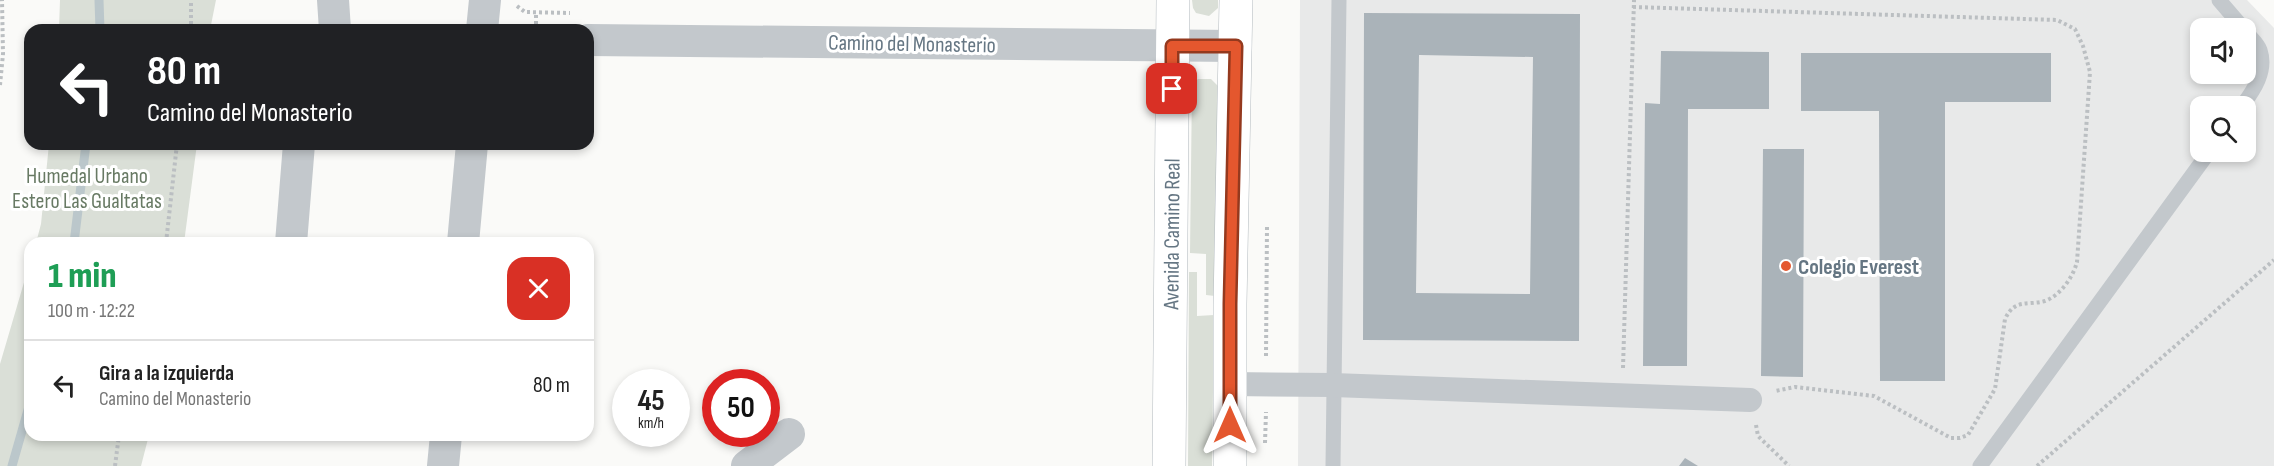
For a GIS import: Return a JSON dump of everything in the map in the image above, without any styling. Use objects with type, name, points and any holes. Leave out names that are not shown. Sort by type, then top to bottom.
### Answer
[{"type":"main road","name":"Avenida Camino Real","points":[[1169,466],[1173,0]]},
{"type":"main road","points":[[1230,466],[1230,304],[1236,0]]},
{"type":"street","points":[[333,0],[335,24]]},
{"type":"street","points":[[482,24],[484,0]]},
{"type":"street","name":"Camino del Monasterio","points":[[594,40],[1236,46]]},
{"type":"street","points":[[291,237],[298,150]]},
{"type":"street","points":[[464,237],[472,150]]},
{"type":"street","points":[[1230,384],[1333,385],[1750,400]]},
{"type":"street","points":[[747,466],[789,434]]},
{"type":"street","points":[[443,466],[445,441]]},
{"type":"lane","points":[[1333,466],[1340,0]]},
{"type":"lane","points":[[2219,0],[2234,18]]},
{"type":"lane","points":[[2250,96],[2262,70],[2260,48],[2256,44]]},
{"type":"lane","points":[[1980,466],[2202,162]]},
{"type":"path","points":[[0,85],[3,54],[2,0]]},
{"type":"path","points":[[191,0],[191,24]]},
{"type":"path","points":[[1623,396],[1634,0]]},
{"type":"path","points":[[1634,7],[2057,20],[2075,29],[2084,46],[2090,72],[2077,262],[2074,271],[2058,294],[2050,299],[2019,304],[2009,311],[2005,319],[1995,389],[1968,435],[1951,438],[1874,396],[1795,387],[1778,390],[1750,400],[1758,436],[1790,466]]},
{"type":"path","points":[[536,12],[536,24]]},
{"type":"path","points":[[167,237],[176,150]]},
{"type":"path","points":[[2037,466],[2274,260]]},
{"type":"path","points":[[115,466],[118,441]]},
{"type":"shaded area","name":"Colegio Everest","points":[[1300,0],[2247,0],[2274,28],[2274,466],[1298,466]]},
{"type":"green space","points":[[60,0],[216,0],[211,24],[59,24]]},
{"type":"green space","points":[[1192,0],[1218,0],[1218,8],[1209,16],[1196,13]]},
{"type":"green space","points":[[1198,79],[1211,79],[1218,86],[1215,296],[1206,295],[1206,254],[1190,253],[1192,85]]},
{"type":"green space","points":[[48,150],[196,150],[185,237],[38,237]]},
{"type":"green space","points":[[1189,272],[1197,272],[1197,316],[1214,315],[1212,466],[1188,466]]},
{"type":"green space","name":"Humedal Urbano Estero Las Gualtatas","points":[[24,282],[24,441],[147,441],[141,466],[0,466],[0,364]]},
{"type":"building","points":[[1364,13],[1580,14],[1579,341],[1363,340]],"holes":[[[1419,55],[1533,57],[1530,294],[1416,293]]]},
{"type":"building","points":[[1661,51],[1769,52],[1769,109],[1688,109],[1687,366],[1643,366],[1645,103],[1660,104]]},
{"type":"building","points":[[1801,53],[2051,53],[2051,102],[1945,102],[1945,381],[1880,381],[1879,111],[1801,111]]},
{"type":"building","points":[[1763,149],[1804,149],[1803,377],[1761,376]]},
{"type":"building","points":[[1685,458],[1698,466],[1679,466]]},
{"type":"waterway","points":[[99,0],[100,24]]},
{"type":"waterway","points":[[75,237],[85,150]]},
{"type":"waterway","points":[[12,466],[24,424]]},
{"type":"place","name":"Colegio Everest","points":[[1786,266]]},
{"type":"route","points":[[1172,89],[1172,46],[1236,46],[1230,304],[1230,425]]}]
